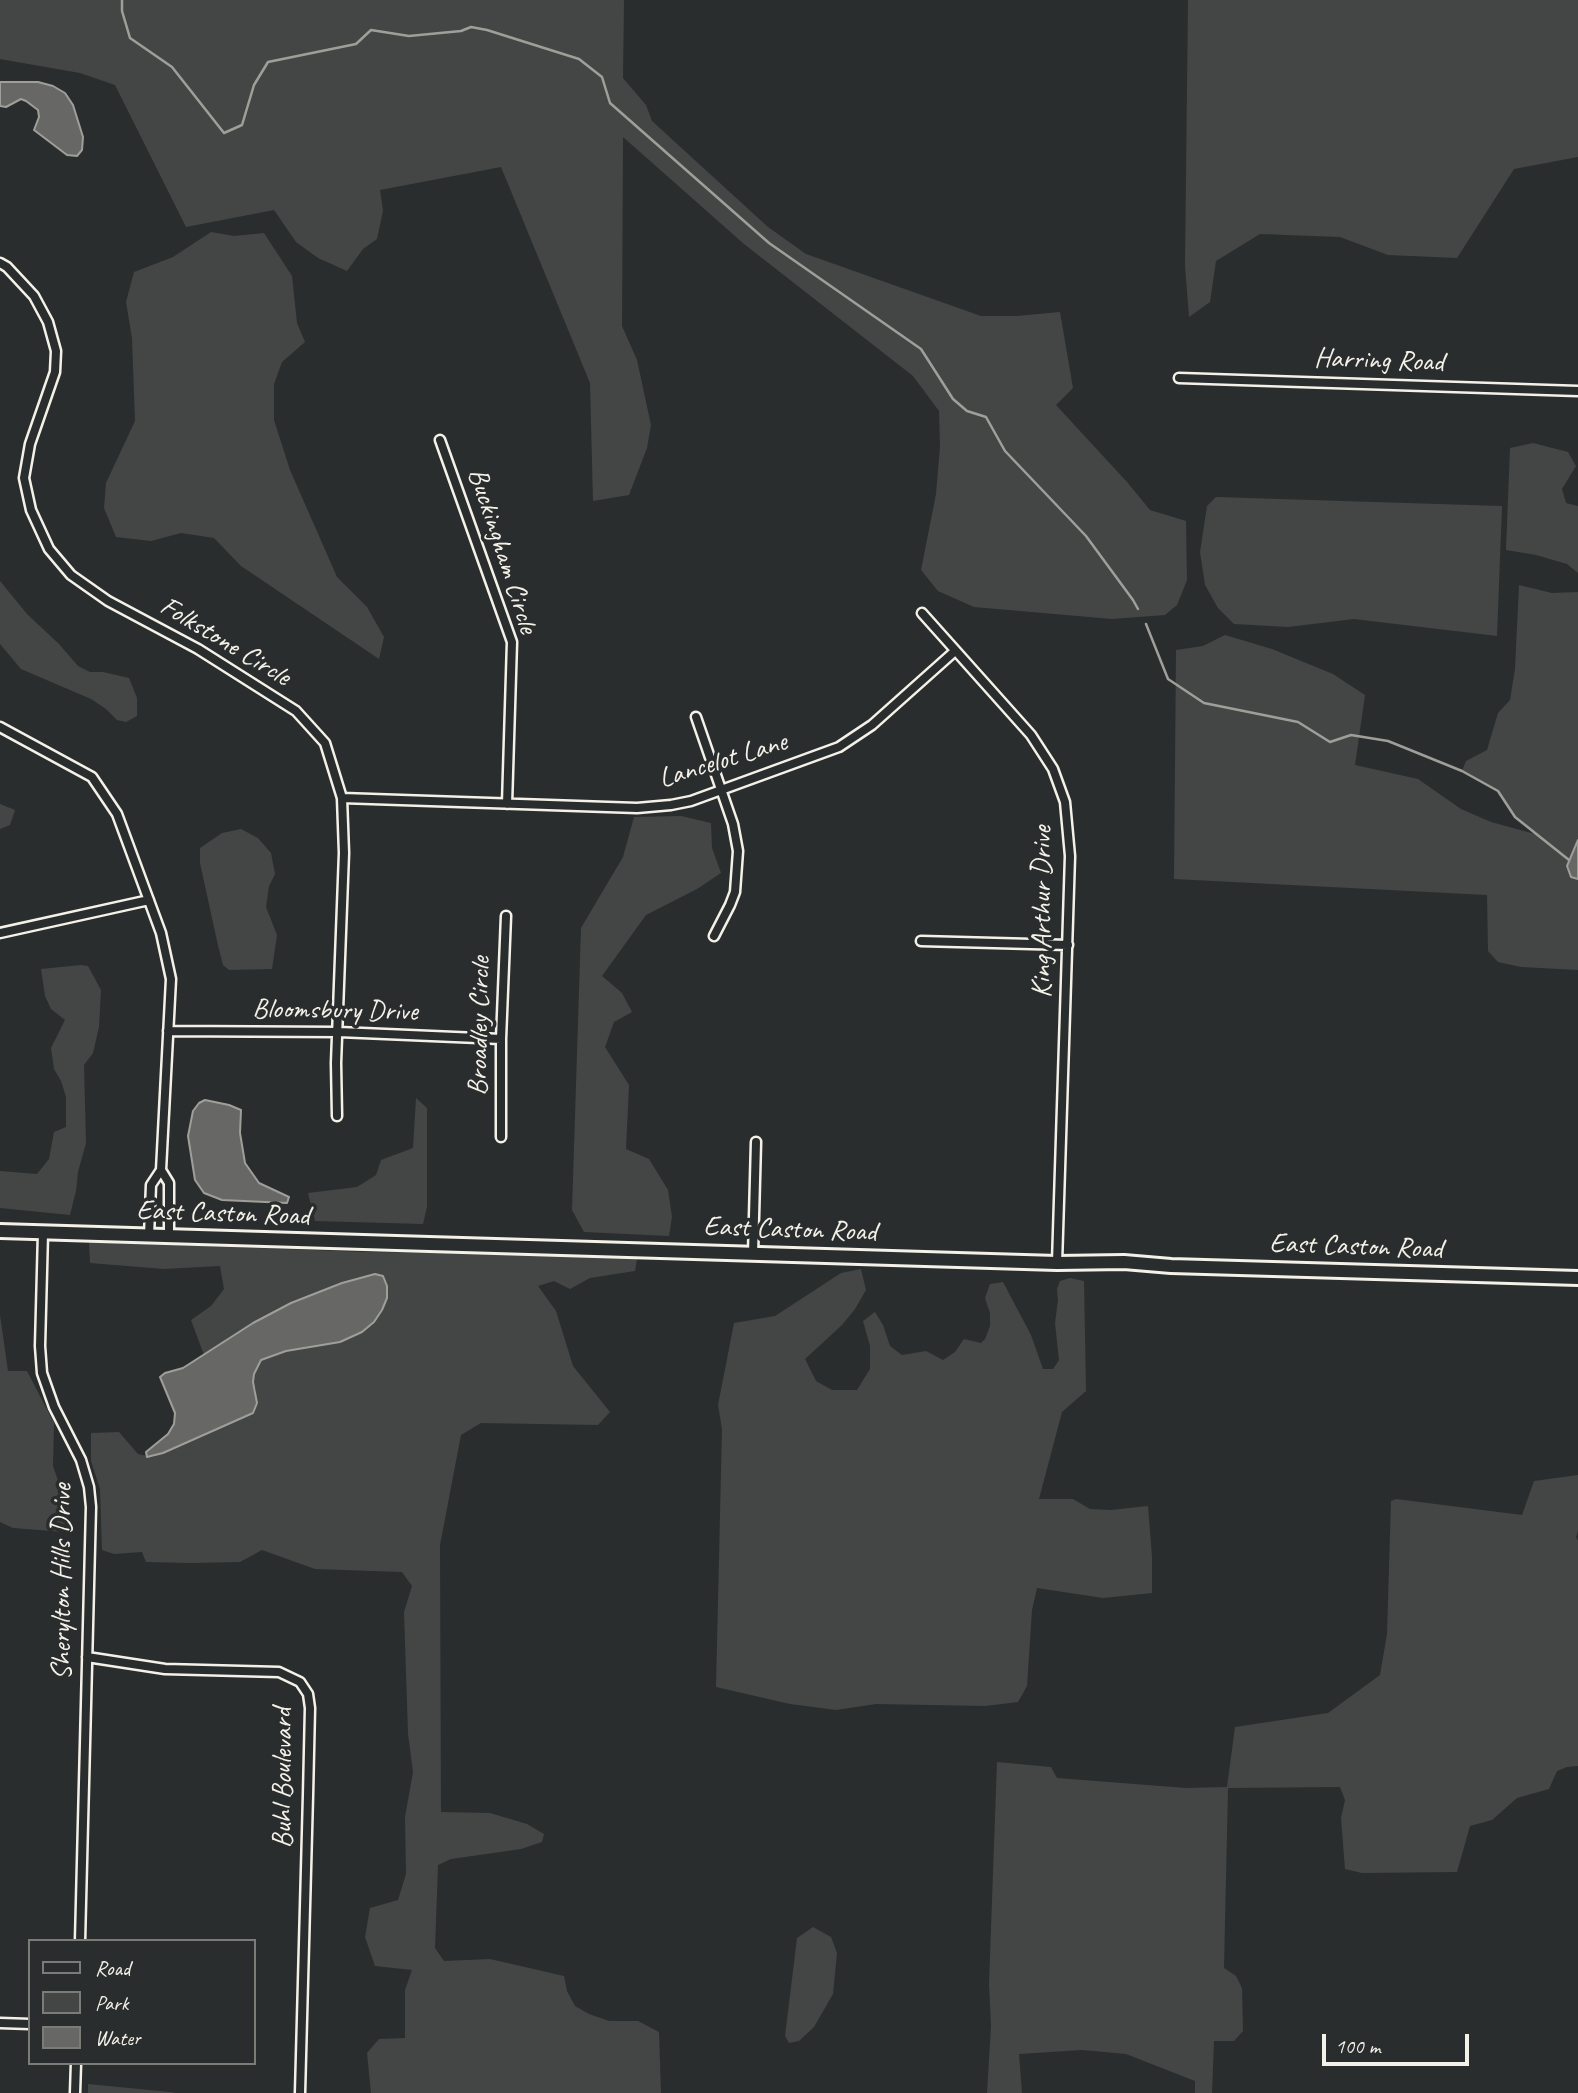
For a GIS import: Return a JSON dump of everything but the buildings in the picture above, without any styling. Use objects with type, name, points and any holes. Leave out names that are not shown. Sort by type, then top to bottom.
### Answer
[{"type":"street","name":"Folkstone Circle","points":[[0,263],[34,296],[48,322],[56,351],[55,372],[30,444],[24,478],[31,510],[49,549],[72,575],[108,601],[198,649],[296,711],[325,743],[342,797],[344,853],[336,1063],[337,1116]]},
{"type":"street","name":"Harring Road","points":[[1179,378],[1578,391]]},
{"type":"street","name":"Buckingham Circle","points":[[440,440],[512,642],[507,804]]},
{"type":"street","name":"King Arthur Drive","points":[[922,613],[1031,735],[1059,782],[1065,802],[1070,843],[1057,1263]]},
{"type":"street","name":"Lancelot Lane","points":[[342,797],[651,807],[691,801],[825,752],[852,739],[886,714],[956,651]]},
{"type":"street","points":[[696,717],[737,838],[738,865],[730,905],[714,936]]},
{"type":"street","points":[[0,727],[15,737],[75,765],[92,777],[117,814],[161,933],[171,979],[161,1170],[151,1185],[149,1236]]},
{"type":"street","points":[[0,933],[149,900]]},
{"type":"street","name":"Broadley Circle","points":[[501,1137],[501,1039],[506,916]]},
{"type":"street","points":[[922,941],[1068,945]]},
{"type":"street","name":"Bloomsbury Drive","points":[[167,1031],[338,1032],[501,1039]]},
{"type":"street","points":[[753,1254],[756,1142]]},
{"type":"street","points":[[161,1170],[169,1183],[169,1236]]},
{"type":"street","name":"East Caston Road","points":[[0,1231],[1578,1278]]},
{"type":"street","name":"Sherylton Hills Drive","points":[[43,1233],[40,1346],[42,1373],[54,1407],[81,1460],[89,1487],[79,1939]]},
{"type":"street","name":"Buhl Boulevard","points":[[87,1657],[165,1669],[279,1672],[300,1682],[308,1694],[309,1770],[300,2093]]},
{"type":"street","points":[[0,2023],[28,2024]]},
{"type":"street","points":[[75,2093],[76,2065]]},
{"type":"green space","points":[[0,0],[624,0],[623,78],[646,105],[652,121],[768,227],[806,254],[981,316],[1060,312],[1073,388],[1056,405],[1150,510],[1186,521],[1187,580],[1177,605],[1165,615],[1112,619],[974,607],[938,591],[921,570],[936,494],[940,446],[939,411],[913,376],[744,244],[623,137],[622,326],[637,360],[651,425],[647,448],[629,495],[593,501],[590,383],[501,167],[380,190],[383,211],[377,239],[363,249],[347,271],[318,258],[296,242],[274,210],[186,227],[115,85],[80,73],[0,59]]},
{"type":"green space","points":[[1188,0],[1578,0],[1578,157],[1514,169],[1457,258],[1388,255],[1340,237],[1260,234],[1216,261],[1210,302],[1189,317],[1185,266]]},
{"type":"green space","points":[[211,232],[234,236],[264,233],[292,276],[297,323],[305,342],[282,362],[274,384],[274,420],[290,470],[337,577],[367,607],[384,637],[379,659],[241,566],[214,538],[181,533],[151,541],[116,537],[104,508],[106,483],[135,421],[132,338],[126,302],[134,272],[173,257]]},
{"type":"green space","points":[[1533,443],[1568,452],[1576,466],[1562,489],[1566,503],[1578,506],[1578,573],[1567,564],[1506,550],[1510,448]]},
{"type":"green space","points":[[1216,497],[1502,506],[1497,636],[1354,619],[1288,627],[1234,624],[1218,608],[1205,585],[1200,552],[1207,506]]},
{"type":"green space","points":[[0,581],[27,614],[78,666],[90,672],[129,678],[137,698],[137,716],[126,722],[117,720],[91,699],[21,669],[0,644]]},
{"type":"green space","points":[[1519,585],[1552,593],[1578,592],[1578,840],[1567,866],[1571,877],[1578,879],[1578,970],[1521,967],[1498,962],[1488,951],[1487,895],[1174,879],[1176,650],[1203,646],[1225,635],[1272,649],[1333,674],[1365,695],[1355,765],[1418,779],[1461,809],[1491,822],[1535,834],[1515,817],[1498,791],[1462,771],[1466,761],[1487,750],[1498,713],[1510,700],[1515,669]]},
{"type":"green space","points":[[0,804],[15,810],[10,825],[0,829]]},
{"type":"green space","points":[[681,816],[711,823],[712,848],[721,873],[697,889],[646,915],[602,976],[622,993],[632,1012],[614,1022],[605,1047],[629,1085],[626,1149],[649,1159],[668,1190],[672,1217],[669,1236],[584,1232],[572,1210],[581,928],[623,857],[634,817]]},
{"type":"green space","points":[[241,829],[258,838],[271,853],[275,874],[269,886],[266,907],[277,935],[272,969],[229,970],[223,965],[217,941],[200,863],[200,848],[222,833]]},
{"type":"green space","points":[[88,966],[101,990],[99,1027],[93,1053],[84,1065],[86,1143],[70,1215],[0,1208],[0,1171],[37,1174],[49,1159],[54,1132],[66,1127],[66,1097],[54,1069],[51,1048],[65,1020],[51,1009],[45,996],[41,969]]},
{"type":"green space","points":[[416,1098],[427,1108],[427,1207],[423,1224],[315,1221],[308,1193],[357,1187],[376,1175],[381,1160],[413,1148]]},
{"type":"green space","points":[[89,1242],[637,1259],[635,1271],[590,1278],[570,1289],[554,1281],[538,1286],[556,1311],[573,1366],[610,1412],[598,1425],[481,1423],[461,1435],[440,1545],[441,1812],[490,1813],[527,1824],[544,1834],[542,1842],[521,1849],[451,1859],[438,1865],[435,1948],[444,1961],[490,1959],[564,1976],[567,1991],[575,2006],[609,2021],[638,2021],[659,2032],[661,2093],[371,2093],[367,2053],[379,2039],[405,2038],[405,1990],[412,1970],[375,1966],[365,1937],[370,1908],[398,1900],[406,1874],[405,1817],[413,1772],[408,1734],[404,1612],[412,1586],[402,1572],[315,1569],[262,1550],[240,1562],[191,1563],[146,1562],[142,1552],[114,1554],[102,1550],[100,1489],[91,1461],[91,1433],[119,1432],[138,1454],[152,1457],[253,1413],[256,1390],[254,1374],[261,1360],[286,1351],[340,1342],[375,1274],[342,1283],[291,1303],[253,1323],[204,1355],[191,1320],[211,1306],[224,1289],[220,1266],[164,1269],[90,1263]]},
{"type":"green space","points":[[861,1269],[866,1290],[855,1309],[842,1325],[805,1359],[816,1381],[832,1390],[857,1390],[870,1369],[870,1346],[863,1321],[875,1312],[890,1346],[902,1355],[926,1351],[943,1360],[955,1352],[964,1339],[981,1343],[985,1339],[990,1326],[990,1313],[985,1298],[990,1284],[1003,1282],[1031,1335],[1043,1369],[1053,1369],[1059,1360],[1055,1323],[1057,1289],[1060,1281],[1070,1278],[1084,1281],[1086,1391],[1062,1412],[1039,1499],[1073,1499],[1090,1509],[1148,1506],[1152,1593],[1103,1598],[1037,1588],[1032,1610],[1027,1686],[1018,1702],[985,1706],[876,1704],[836,1710],[790,1704],[716,1687],[722,1429],[718,1405],[734,1323],[775,1316],[841,1273]]},
{"type":"green space","points":[[0,1315],[8,1371],[27,1371],[54,1423],[53,1466],[75,1529],[64,1532],[13,1528],[0,1522]]},
{"type":"green space","points":[[1578,1475],[1578,1766],[1557,1771],[1549,1789],[1517,1798],[1492,1820],[1470,1826],[1457,1872],[1362,1873],[1345,1869],[1341,1818],[1345,1800],[1340,1787],[1228,1788],[1224,1968],[1236,1976],[1242,1988],[1243,2031],[1234,2041],[1214,2041],[1212,2093],[1195,2093],[1195,2081],[1126,2054],[1082,2050],[1019,2054],[1022,2093],[987,2093],[997,1762],[1051,1767],[1057,1778],[1186,1788],[1227,1787],[1235,1727],[1328,1713],[1380,1675],[1387,1634],[1391,1501],[1396,1499],[1522,1515],[1534,1481]]},
{"type":"green space","points":[[813,1927],[831,1937],[837,1953],[833,1994],[814,2027],[799,2041],[789,2043],[785,2036],[797,1938]]},
{"type":"green space","points":[[88,2084],[170,2092],[176,2093],[88,2093]]},
{"type":"water","points":[[0,82],[38,82],[65,93],[73,105],[83,137],[82,150],[77,156],[67,155],[34,130],[39,117],[38,110],[26,101],[21,99],[6,107],[0,106]]},
{"type":"water","points":[[1578,840],[1578,879],[1571,877],[1567,866]]},
{"type":"water","points":[[205,1100],[241,1110],[240,1133],[245,1163],[259,1183],[289,1197],[287,1203],[222,1200],[204,1193],[195,1180],[188,1136],[193,1111]]},
{"type":"water","points":[[375,1274],[383,1276],[387,1286],[387,1298],[374,1322],[362,1332],[340,1342],[286,1351],[261,1360],[254,1374],[257,1403],[253,1413],[163,1453],[147,1457],[146,1452],[168,1434],[174,1424],[175,1413],[160,1377],[183,1368],[253,1323],[291,1303],[342,1283]]},
{"type":"waterway","points":[[122,0],[122,11],[130,38],[172,67],[224,133],[242,125],[254,85],[268,62],[356,44],[371,30],[409,36],[461,31],[471,27],[579,59],[602,77],[610,103],[769,243],[921,349],[953,399],[967,411],[986,417],[1005,451],[1086,536],[1138,609]]},
{"type":"waterway","points":[[1146,624],[1168,679],[1204,703],[1298,722],[1330,742],[1351,735],[1388,741],[1462,771],[1498,791],[1515,817],[1569,860]]}]
